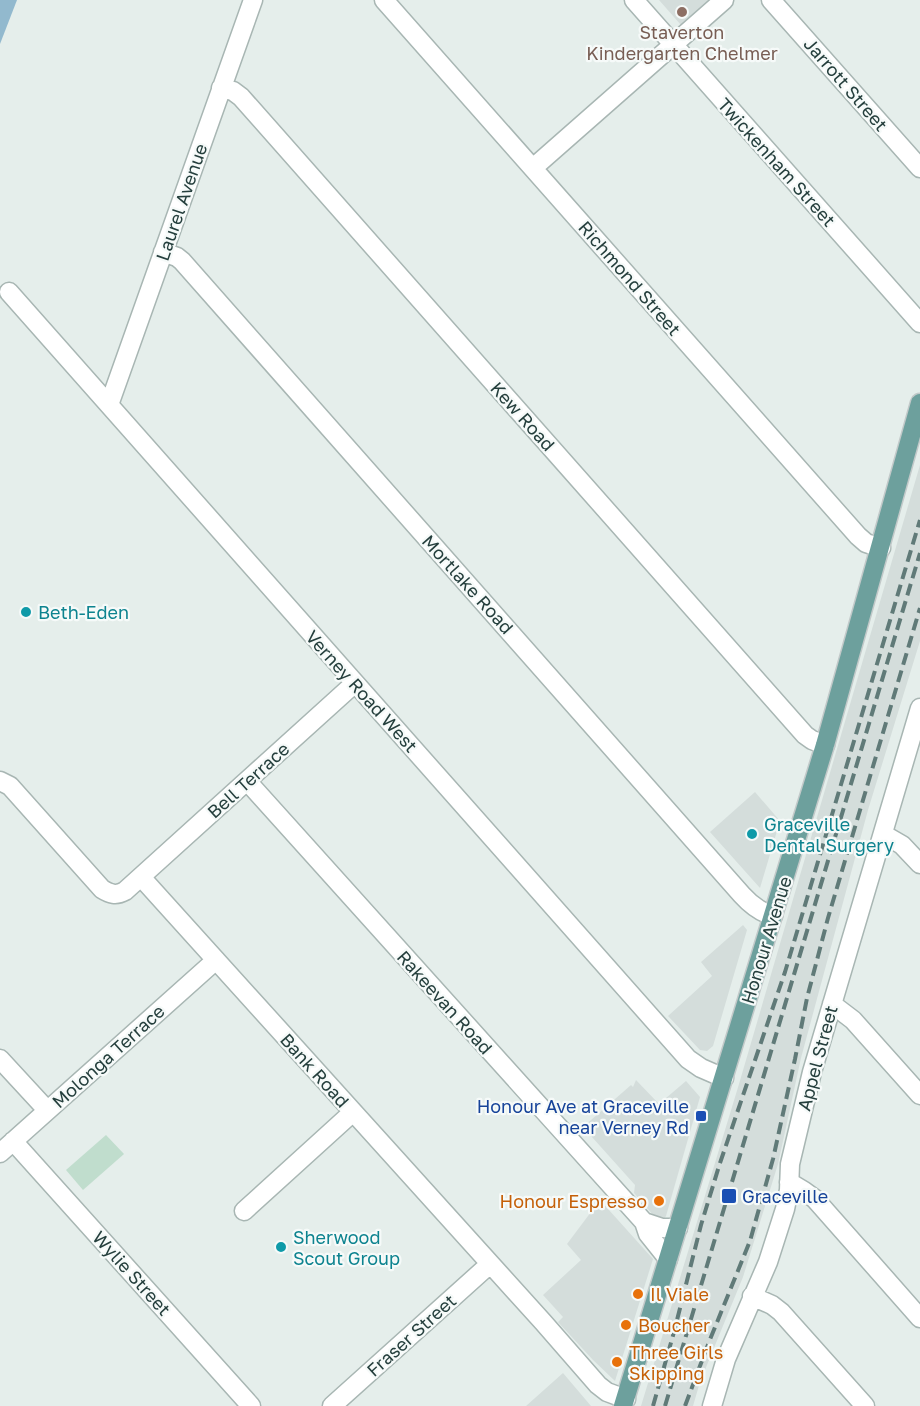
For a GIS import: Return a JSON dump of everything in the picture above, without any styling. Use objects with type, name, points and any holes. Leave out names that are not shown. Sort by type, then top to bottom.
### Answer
[{"type":"main road","name":"Honour Avenue","points":[[625,1402],[825,745],[920,403]]},
{"type":"street","name":"Laurel Avenue","points":[[109,405],[253,0]]},
{"type":"street","name":"Richmond Street","points":[[384,0],[858,536],[866,543],[880,548]]},
{"type":"street","name":"Twickenham Street","points":[[634,0],[920,323]]},
{"type":"street","points":[[533,168],[724,0]]},
{"type":"street","name":"Jarrott Street","points":[[771,0],[920,168]]},
{"type":"street","name":"Kew Road","points":[[221,88],[233,91],[241,97],[805,735],[825,745]]},
{"type":"street","name":"Mortlake Road","points":[[164,252],[182,261],[742,895],[761,911],[773,916]]},
{"type":"street","name":"Verney Road West","points":[[9,292],[688,1059],[701,1068],[724,1078]]},
{"type":"street","name":"Bell Terrace","points":[[141,877],[355,683]]},
{"type":"street","name":"Appel Street","points":[[712,1406],[726,1359],[768,1262],[776,1237],[787,1199],[790,1164],[812,1072],[920,708]]},
{"type":"street","points":[[0,781],[10,786],[105,891],[113,894],[122,893],[141,877]]},
{"type":"street","name":"Rakeevan Road","points":[[247,781],[644,1222],[648,1233],[668,1259]]},
{"type":"street","points":[[883,834],[902,845],[920,864]]},
{"type":"street","name":"Bank Road","points":[[141,877],[603,1390],[625,1402]]},
{"type":"street","name":"Molonga Terrace","points":[[7,1147],[216,960]]},
{"type":"street","points":[[832,1004],[853,1020],[920,1095]]},
{"type":"street","points":[[0,1059],[47,1110]]},
{"type":"street","points":[[244,1210],[353,1112]]},
{"type":"street","name":"Wylie Street","points":[[7,1147],[251,1406]]},
{"type":"street","points":[[789,1182],[814,1199],[920,1318]]},
{"type":"street","points":[[644,1222],[662,1228],[678,1228]]},
{"type":"street","name":"Fraser Street","points":[[332,1406],[490,1264]]},
{"type":"street","points":[[752,1296],[781,1312],[865,1406]]},
{"type":"shaded area","name":"Staverton Kindergarten Chelmer","points":[[659,0],[709,0],[681,25]]},
{"type":"shaded area","points":[[920,465],[920,641],[868,810],[801,1058],[778,1164],[743,1277],[700,1382],[693,1406],[641,1406],[739,1084]]},
{"type":"shaded area","points":[[755,792],[780,821],[760,888],[710,832]]},
{"type":"shaded area","points":[[743,925],[747,930],[713,1046],[707,1051],[700,1050],[668,1016],[712,976],[701,962]]},
{"type":"shaded area","points":[[636,1080],[659,1104],[686,1081],[700,1097],[666,1216],[661,1224],[634,1193],[635,1185],[583,1127],[631,1085],[633,1087]]},
{"type":"shaded area","points":[[600,1200],[653,1259],[615,1381],[558,1322],[563,1317],[543,1295],[581,1260],[567,1244]]},
{"type":"shaded area","points":[[563,1373],[591,1406],[526,1406]]},
{"type":"green space","points":[[106,1135],[124,1154],[83,1190],[66,1170]]},
{"type":"water","points":[[0,0],[17,0],[0,44]]},
{"type":"railway","points":[[653,1406],[701,1225],[785,972],[920,520]]},
{"type":"railway","points":[[665,1406],[920,553]]},
{"type":"railway","points":[[685,1406],[750,1241],[773,1159],[807,998],[828,918],[920,608]]},
{"type":"place","name":"Staverton Kindergarten Chelmer","points":[[682,12]]},
{"type":"place","name":"Beth-Eden","points":[[26,612]]},
{"type":"place","name":"Graceville Dental Surgery","points":[[752,834]]},
{"type":"place","name":"Honour Ave at Graceville near Verney Rd","points":[[701,1116]]},
{"type":"place","name":"Graceville","points":[[729,1196]]},
{"type":"place","name":"Honour Espresso","points":[[659,1201]]},
{"type":"place","name":"Sherwood Scout Group","points":[[281,1247]]},
{"type":"place","name":"Il Viale","points":[[638,1294]]},
{"type":"place","name":"Boucher","points":[[626,1325]]},
{"type":"place","name":"Three Girls Skipping","points":[[617,1362]]}]
